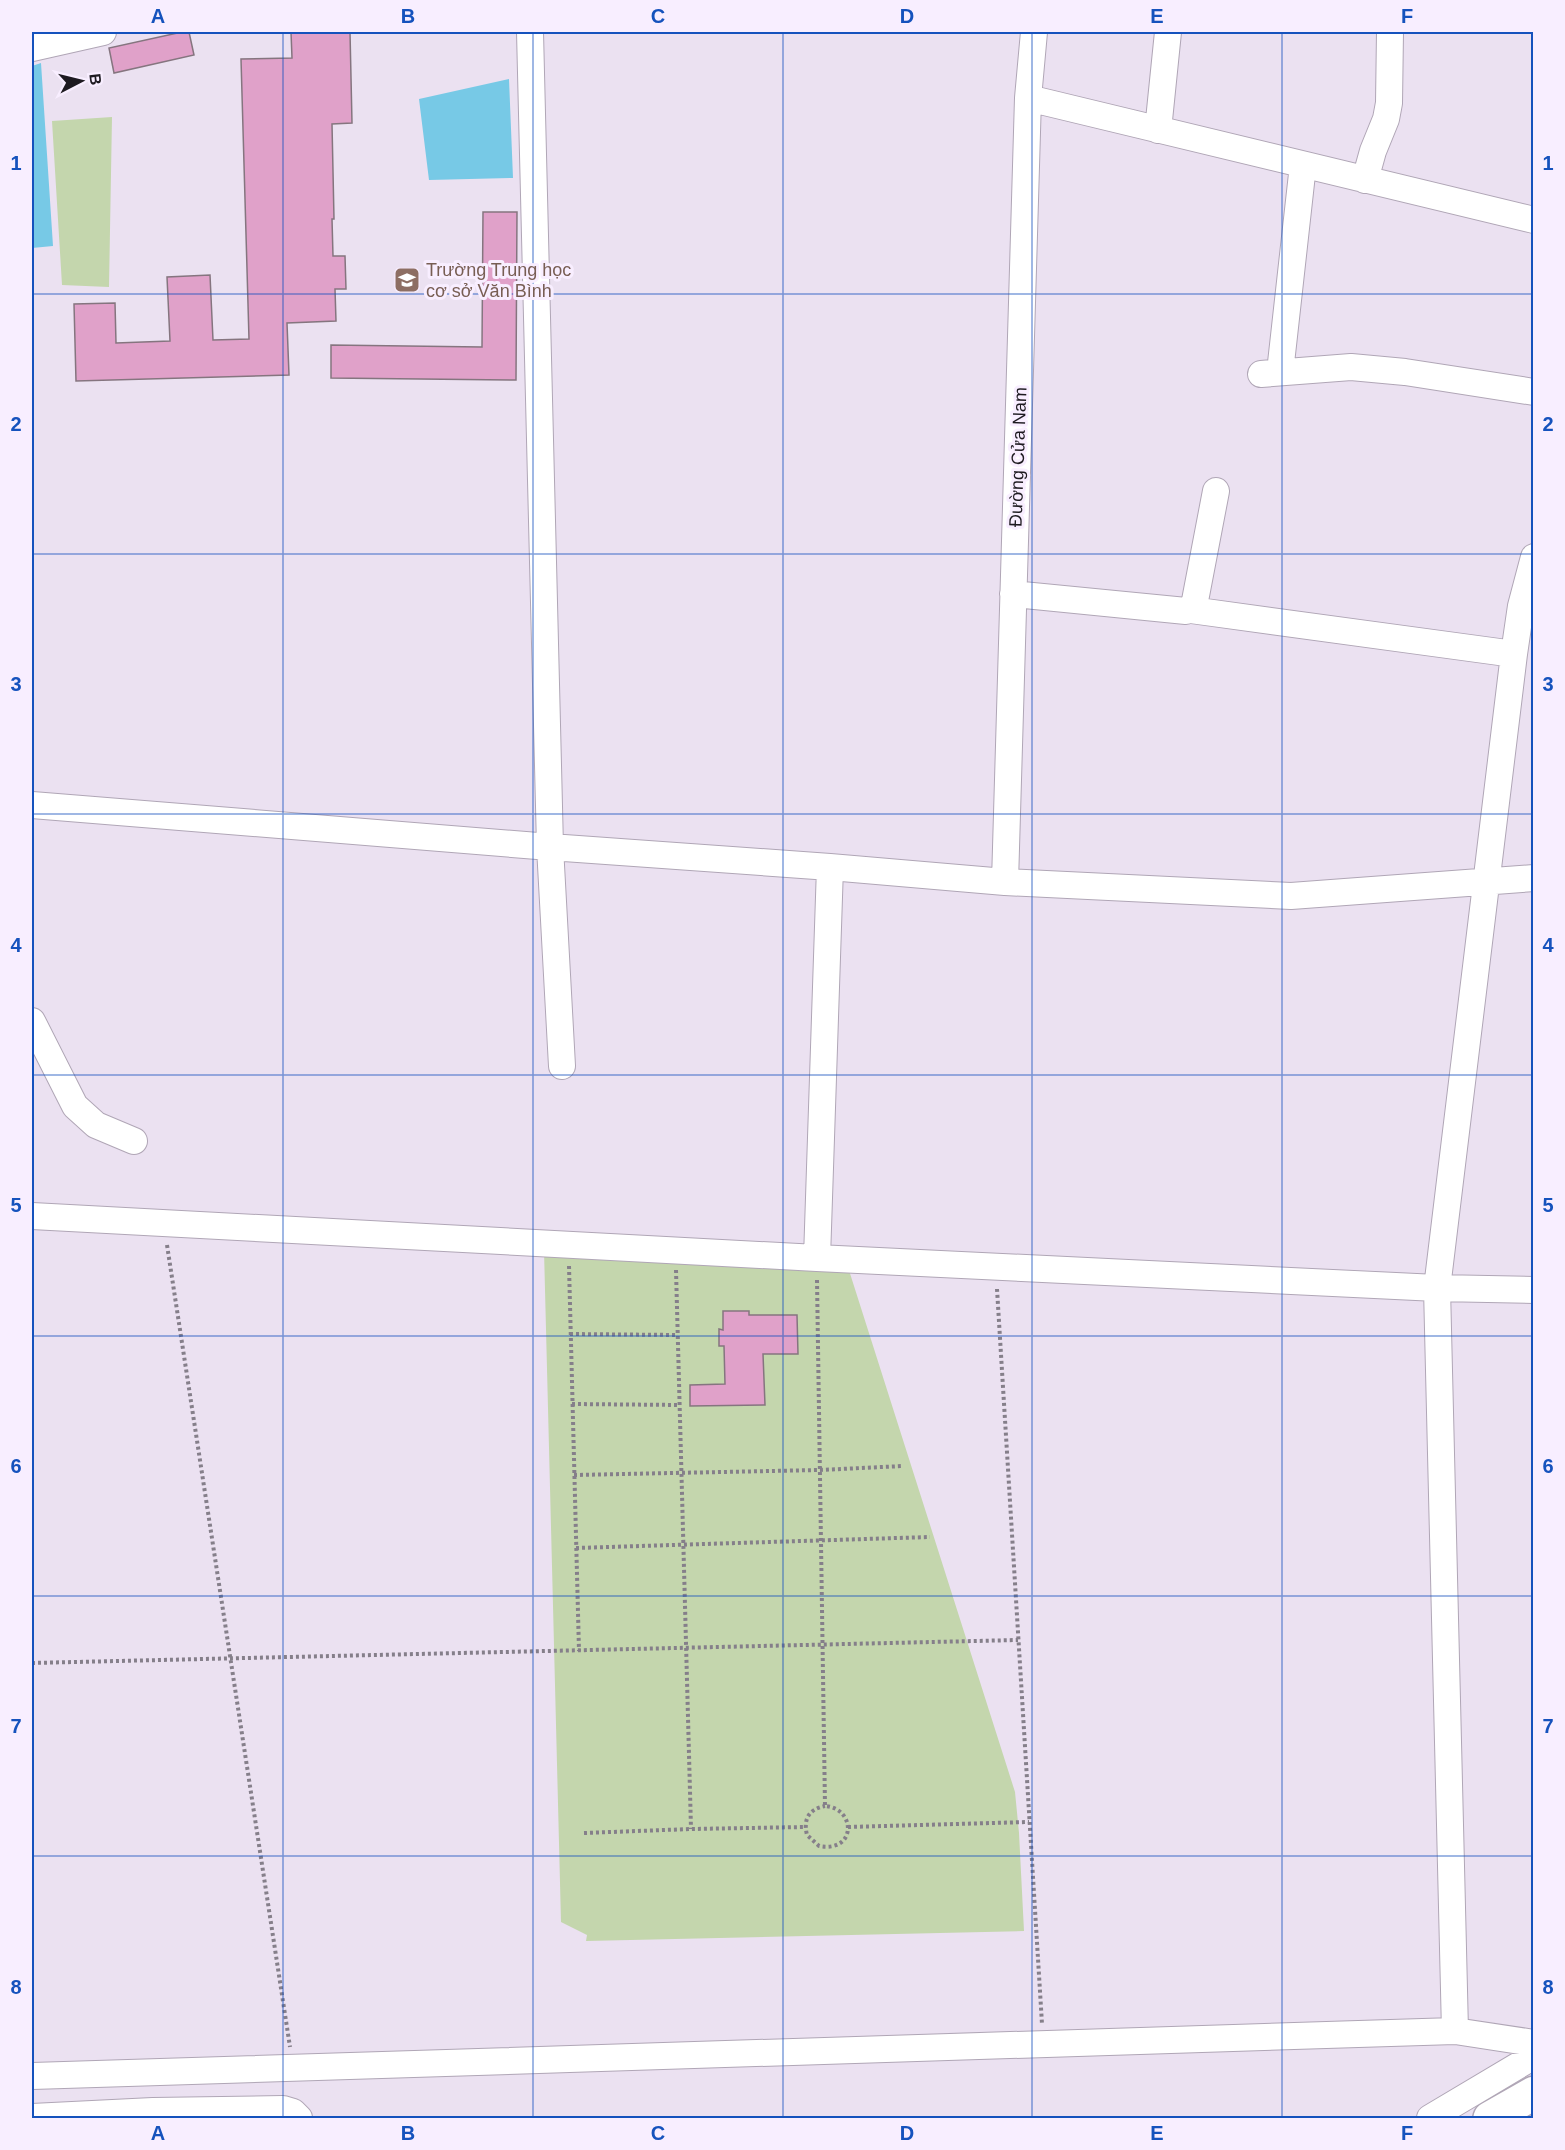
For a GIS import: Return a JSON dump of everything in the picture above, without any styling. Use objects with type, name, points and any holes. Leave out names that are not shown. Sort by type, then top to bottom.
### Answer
[{"type":"highway","points":[[1490,2118],[1533,2093]]},
{"type":"street","points":[[32,48],[103,32]]},
{"type":"street","points":[[530,32],[550,847],[562,1066]]},
{"type":"street","name":"Đường Cửa Nam","points":[[1005,882],[1028,98],[1034,32]]},
{"type":"street","points":[[1158,130],[1168,32]]},
{"type":"street","points":[[1365,180],[1373,151],[1386,119],[1389,103],[1390,32]]},
{"type":"street","points":[[1028,98],[1533,220]]},
{"type":"street","points":[[1303,165],[1271,373],[1351,367],[1405,372],[1533,392]]},
{"type":"street","points":[[1191,609],[1194,606],[1216,491]]},
{"type":"street","points":[[1455,2031],[1437,1288],[1514,654],[1527,607],[1533,557]]},
{"type":"street","points":[[1013,594],[1186,611],[1191,609],[1514,654]]},
{"type":"street","points":[[32,805],[1005,882],[1291,896],[1533,878]]},
{"type":"street","points":[[817,1258],[830,867]]},
{"type":"street","points":[[32,1021],[75,1106],[96,1125],[134,1141]]},
{"type":"street","points":[[32,1216],[995,1267],[1437,1288],[1533,1290]]},
{"type":"street","points":[[32,2076],[747,2056],[1043,2043],[1455,2031],[1533,2043]]},
{"type":"street","points":[[1430,2118],[1533,2056]]},
{"type":"street","points":[[32,2117],[142,2111],[284,2109],[293,2112],[299,2118]]},
{"type":"path","points":[[164,1224],[293,2069]]},
{"type":"path","points":[[568,1245],[579,1651]]},
{"type":"path","points":[[817,1258],[825,1806]]},
{"type":"path","points":[[995,1267],[1043,2043]]},
{"type":"path","points":[[676,1269],[691,1829]]},
{"type":"path","points":[[570,1334],[678,1335]]},
{"type":"path","points":[[572,1404],[680,1406]]},
{"type":"path","points":[[574,1475],[903,1466]]},
{"type":"path","points":[[576,1548],[930,1537]]},
{"type":"path","points":[[32,1663],[1018,1640]]},
{"type":"path","points":[[825,1806],[833,1806],[839,1810],[845,1817],[848,1827],[847,1835],[836,1847],[819,1846],[807,1835],[806,1819],[811,1812],[825,1806]]},
{"type":"path","points":[[848,1827],[1029,1822]]},
{"type":"path","points":[[584,1833],[805,1827]]},
{"type":"green space","points":[[112,117],[109,287],[62,285],[52,121]]},
{"type":"green space","points":[[544,1250],[847,1264],[1015,1792],[1024,1931],[586,1941],[587,1935],[561,1922]]},
{"type":"water","points":[[41,63],[53,246],[32,248],[32,66]]},
{"type":"water","points":[[509,79],[513,178],[429,180],[419,99]]},
{"type":"building","points":[[189,32],[194,55],[114,73],[109,48]]},
{"type":"building","points":[[291,32],[350,32],[352,123],[332,124],[333,256],[345,256],[346,289],[335,289],[336,321],[287,323],[289,375],[76,381],[74,304],[115,303],[116,343],[170,341],[167,277],[210,275],[213,340],[249,339],[241,59],[292,58]]},
{"type":"building","points":[[483,212],[517,212],[516,380],[331,378],[331,345],[482,347]]},
{"type":"building","points":[[723,1311],[749,1311],[749,1315],[797,1315],[798,1354],[763,1354],[765,1405],[690,1406],[690,1385],[725,1384],[724,1346],[719,1346],[719,1329],[723,1330]]},
{"type":"place","name":"Trường Trung học cơ sở Văn Bình","points":[[407,280]]}]
